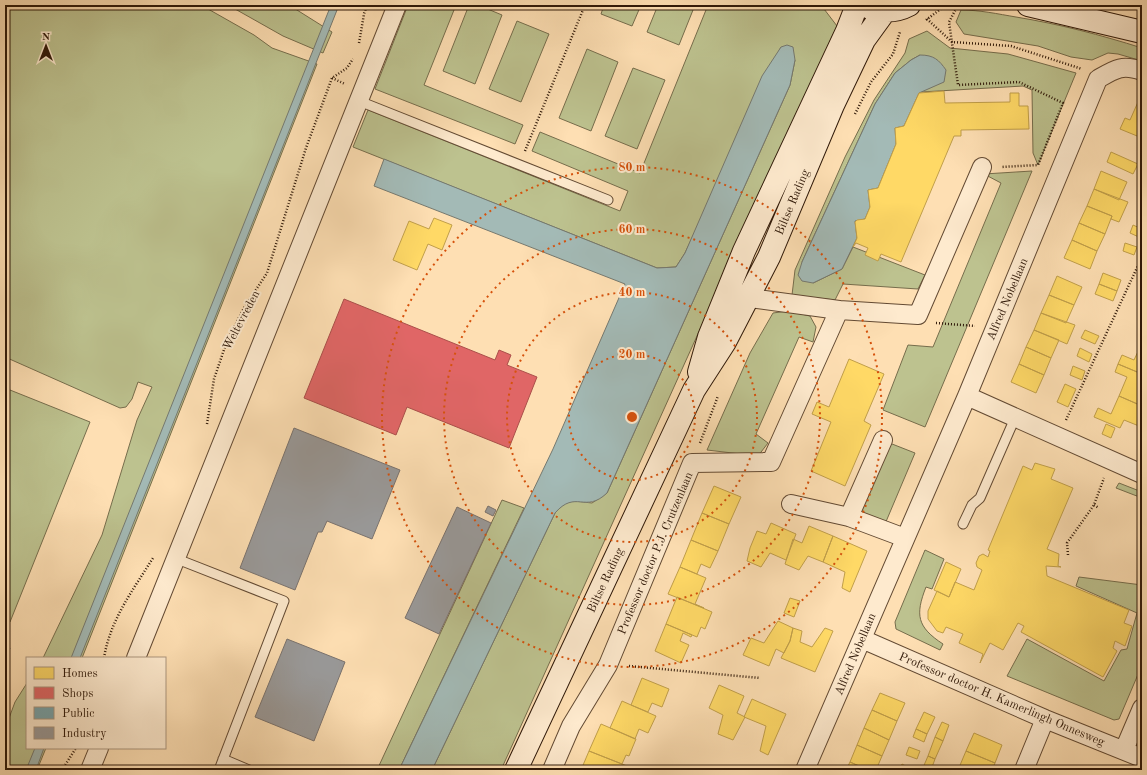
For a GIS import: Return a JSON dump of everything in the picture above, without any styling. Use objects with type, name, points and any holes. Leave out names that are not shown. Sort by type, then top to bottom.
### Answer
[{"type":"main road","name":"Biltse Rading","points":[[694,390],[708,337],[744,251],[847,31],[856,5]]},
{"type":"main road","points":[[875,8],[902,9],[909,5]]},
{"type":"main road","points":[[1028,5],[1142,32]]},
{"type":"main road","points":[[1094,5],[1142,17]]},
{"type":"main road","name":"Biltse Rading","points":[[516,770],[694,390],[726,342],[769,257],[842,86],[864,40],[875,8]]},
{"type":"street","points":[[136,657],[177,559],[397,5]]},
{"type":"street","points":[[1098,79],[1116,68],[1133,68],[1142,71]]},
{"type":"street","name":"Alfred Nobellaan","points":[[805,770],[967,396],[1098,79]]},
{"type":"street","points":[[726,294],[747,299],[839,310],[918,315],[982,167]]},
{"type":"street","name":"Professor doctor P.J. Crutzenlaan","points":[[552,770],[571,726],[608,665],[692,462],[771,462],[839,310]]},
{"type":"street","points":[[967,396],[1142,474]]},
{"type":"street","points":[[849,517],[882,440]]},
{"type":"street","points":[[791,504],[849,517],[905,538]]},
{"type":"street","name":"Professor doctor H. Kamerlingh Onnesweg","points":[[862,639],[1045,719],[1142,758]]},
{"type":"street","points":[[1124,750],[1142,708]]},
{"type":"street","points":[[1024,770],[1045,719]]},
{"type":"street","points":[[90,770],[99,749]]},
{"type":"lane","points":[[359,101],[608,200]]},
{"type":"lane","points":[[963,524],[972,505],[980,498],[1015,418]]},
{"type":"lane","points":[[177,559],[284,601],[219,770]]},
{"type":"lane","points":[[223,759],[249,770]]},
{"type":"path","points":[[359,45],[367,5]]},
{"type":"path","points":[[519,165],[585,5]]},
{"type":"path","points":[[958,5],[949,22],[958,85],[1019,82],[1063,103],[1038,165],[982,167]]},
{"type":"path","points":[[927,20],[952,42],[1011,46],[1078,66],[1098,79]]},
{"type":"path","name":"Weltevreden","points":[[207,425],[214,379],[227,341],[244,308],[267,273],[306,148],[332,78],[347,68],[354,58]]},
{"type":"path","points":[[1058,437],[1142,257]]},
{"type":"path","points":[[918,315],[924,322],[995,328]]},
{"type":"path","points":[[1068,555],[1067,543],[1094,505],[1110,460]]},
{"type":"path","points":[[1094,505],[1099,508]]},
{"type":"path","points":[[104,657],[110,632],[119,611],[157,552]]},
{"type":"path","points":[[608,665],[760,678]]},
{"type":"path","points":[[62,770],[75,749]]},
{"type":"green space","points":[[5,5],[201,5],[254,35],[272,48],[317,64],[82,657],[43,657],[102,535],[137,420],[152,387],[138,382],[132,399],[126,407],[120,408],[5,357]]},
{"type":"green space","points":[[228,5],[289,5],[332,32],[323,53],[283,36]]},
{"type":"green space","points":[[408,5],[456,5],[424,85],[523,125],[515,144],[375,89]]},
{"type":"green space","points":[[469,5],[478,5],[502,15],[475,84],[443,71]]},
{"type":"green space","points":[[604,5],[641,5],[632,26],[601,14]]},
{"type":"green space","points":[[658,5],[695,5],[679,45],[647,32]]},
{"type":"green space","points":[[708,5],[821,5],[837,26],[501,770],[432,770],[555,513],[567,503],[575,501],[592,503],[607,493],[790,85],[795,60],[781,47],[685,253],[676,267],[657,268],[353,147],[368,110],[620,211],[628,191],[532,151],[540,132],[640,173]]},
{"type":"green space","points":[[961,10],[982,11],[1064,26],[1111,39],[1142,48],[1142,61],[1118,54],[1108,53],[1092,60],[1071,57],[1038,46],[964,34],[956,22]]},
{"type":"green space","points":[[517,21],[549,34],[521,102],[489,89]]},
{"type":"green space","points":[[927,31],[950,48],[1008,54],[1076,73],[1038,165],[1033,153],[1032,90],[1023,86],[921,92],[920,55],[911,60],[895,73],[875,104],[802,262],[813,283],[842,269],[853,247],[925,275],[918,289],[843,284],[835,300],[792,295],[795,270],[845,157],[874,100],[905,53],[909,39]]},
{"type":"green space","points":[[587,49],[618,62],[591,131],[559,118]]},
{"type":"green space","points":[[633,68],[665,80],[637,149],[605,136]]},
{"type":"green space","points":[[1032,171],[925,427],[883,410],[908,345],[933,347],[1001,183],[984,174]]},
{"type":"green space","points":[[788,311],[810,316],[816,327],[813,342],[799,337],[756,434],[768,443],[758,456],[707,450],[750,353],[773,313]]},
{"type":"green space","points":[[5,388],[90,422],[10,622],[5,620]]},
{"type":"green space","points":[[887,442],[915,453],[885,524],[862,513],[860,499]]},
{"type":"green space","points":[[1119,483],[1142,492],[1142,498],[1116,488]]},
{"type":"green space","points":[[502,500],[524,508],[399,770],[377,770]]},
{"type":"green space","points":[[925,550],[944,559],[932,589],[926,587],[920,605],[923,626],[934,638],[943,644],[940,650],[896,629],[895,622]]},
{"type":"green space","points":[[1079,577],[1142,585],[1142,665],[1119,719],[1114,720],[1007,676],[1027,639],[1104,681],[1121,650],[1127,649],[1137,613],[1076,586]]},
{"type":"green space","points":[[26,685],[26,749],[46,749],[37,770],[5,770],[5,729],[15,702]]},
{"type":"water","points":[[331,5],[339,5],[80,657],[71,657]]},
{"type":"water","points":[[787,45],[793,47],[795,60],[790,85],[607,493],[593,502],[569,503],[562,506],[555,513],[432,770],[399,770],[553,449],[625,284],[374,186],[384,159],[657,268],[676,267],[685,253],[762,76],[781,47]]},
{"type":"water","points":[[920,55],[933,57],[941,63],[946,70],[944,82],[919,93],[904,126],[895,128],[896,144],[878,188],[868,190],[870,207],[865,219],[855,221],[857,238],[842,269],[813,283],[802,281],[798,275],[802,262],[875,104],[895,73],[911,60]]},
{"type":"water","points":[[35,749],[44,749],[36,770],[26,770]]},
{"type":"building: Homes","points":[[944,91],[945,103],[1010,102],[1010,93],[1019,93],[1019,106],[1028,106],[1029,129],[961,130],[961,136],[954,136],[901,262],[881,254],[878,261],[865,255],[868,248],[856,243],[853,247],[857,238],[855,222],[857,220],[865,219],[870,207],[868,190],[878,188],[896,144],[895,128],[904,126],[919,93]]},
{"type":"building: Homes","points":[[1138,102],[1142,104],[1142,138],[1120,129],[1125,118],[1130,120]]},
{"type":"building: Homes","points":[[1111,152],[1138,164],[1133,174],[1107,162]]},
{"type":"building: Homes","points":[[1101,171],[1127,182],[1119,200],[1094,189]]},
{"type":"building: Homes","points":[[1094,189],[1128,202],[1119,222],[1111,219],[1112,216],[1087,206]]},
{"type":"building: Homes","points":[[1087,206],[1112,216],[1105,234],[1079,223]]},
{"type":"building: Homes","points":[[434,218],[452,225],[442,250],[428,244],[417,270],[393,260],[409,221],[429,229]]},
{"type":"building: Homes","points":[[1079,223],[1105,234],[1097,251],[1072,240]]},
{"type":"building: Homes","points":[[1133,225],[1142,229],[1141,238],[1130,233]]},
{"type":"building: Homes","points":[[1072,240],[1097,251],[1090,269],[1064,258]]},
{"type":"building: Homes","points":[[1125,243],[1137,247],[1134,255],[1123,251]]},
{"type":"building: Homes","points":[[1103,273],[1121,280],[1117,291],[1099,284]]},
{"type":"building: Homes","points":[[1057,276],[1082,287],[1074,305],[1049,295]]},
{"type":"building: Homes","points":[[1099,284],[1117,291],[1113,301],[1095,294]]},
{"type":"building: Homes","points":[[1049,295],[1074,305],[1066,323],[1041,313]]},
{"type":"building: Homes","points":[[1142,309],[1142,320],[1138,318]]},
{"type":"building: Homes","points":[[1041,313],[1075,325],[1067,344],[1034,330]]},
{"type":"building: Homes","points":[[1034,330],[1059,340],[1051,358],[1026,347]]},
{"type":"building: Homes","points":[[1085,330],[1099,336],[1095,344],[1081,338]]},
{"type":"building: Homes","points":[[1142,343],[1142,374],[1118,364],[1122,355],[1134,360]]},
{"type":"building: Homes","points":[[1026,347],[1051,358],[1044,375],[1019,364]]},
{"type":"building: Homes","points":[[1080,348],[1092,354],[1089,362],[1077,356]]},
{"type":"building: Homes","points":[[849,359],[884,374],[864,421],[871,425],[845,486],[811,471],[831,422],[812,414],[817,402],[829,407]]},
{"type":"building: Homes","points":[[1019,364],[1044,375],[1036,393],[1011,382]]},
{"type":"building: Homes","points":[[1118,364],[1142,374],[1140,383],[1142,384],[1142,406],[1119,396],[1127,377],[1115,372]]},
{"type":"building: Homes","points":[[1073,366],[1085,371],[1082,380],[1070,375]]},
{"type":"building: Homes","points":[[1065,384],[1076,389],[1068,407],[1057,402]]},
{"type":"building: Homes","points":[[1119,396],[1142,406],[1142,419],[1139,426],[1124,420],[1120,428],[1094,417],[1098,408],[1111,414]]},
{"type":"building: Homes","points":[[1106,424],[1115,428],[1111,438],[1102,434]]},
{"type":"building: Homes","points":[[1035,463],[1055,469],[1051,479],[1073,488],[1047,549],[1059,554],[1058,566],[1061,567],[1046,566],[1047,576],[1129,610],[1124,623],[1132,626],[1125,646],[1115,641],[1113,648],[1117,651],[1103,677],[1021,632],[1024,626],[1018,623],[1003,650],[990,643],[980,663],[983,654],[959,643],[963,634],[946,627],[943,633],[937,631],[928,619],[928,611],[937,591],[949,597],[955,582],[974,590],[982,570],[977,567],[976,563],[979,556],[983,554],[988,557],[990,551],[988,550],[1023,466],[1032,470]]},
{"type":"building: Homes","points":[[714,486],[741,497],[729,524],[702,513]]},
{"type":"building: Homes","points":[[702,513],[729,524],[718,551],[691,540]]},
{"type":"building: Homes","points":[[771,523],[796,534],[786,560],[770,553],[761,567],[747,561],[750,548],[757,531],[766,534]]},
{"type":"building: Homes","points":[[809,526],[833,536],[823,562],[808,556],[799,570],[785,564],[793,539],[802,543]]},
{"type":"building: Homes","points":[[833,536],[867,551],[850,592],[842,588],[845,572],[823,562]]},
{"type":"building: Homes","points":[[691,540],[718,551],[710,568],[701,564],[697,574],[680,567]]},
{"type":"building: Homes","points":[[946,562],[961,569],[949,597],[934,590]]},
{"type":"building: Homes","points":[[680,567],[706,578],[695,604],[704,608],[668,594]]},
{"type":"building: Homes","points":[[677,597],[712,612],[705,629],[701,627],[697,637],[666,624]]},
{"type":"building: Homes","points":[[790,598],[800,601],[794,617],[784,613]]},
{"type":"building: Homes","points":[[778,621],[793,628],[790,641],[784,653],[776,649],[769,666],[743,655],[751,638],[764,643]]},
{"type":"building: Homes","points":[[666,624],[692,635],[691,637],[683,633],[680,641],[689,645],[681,663],[655,651]]},
{"type":"building: Homes","points":[[793,628],[802,631],[800,642],[812,647],[825,628],[833,631],[815,672],[781,658],[790,641]]},
{"type":"building: Homes","points":[[642,678],[669,689],[662,707],[652,703],[648,712],[631,705]]},
{"type":"building: Homes","points":[[719,685],[744,696],[737,713],[745,717],[733,740],[718,734],[723,715],[709,708]]},
{"type":"building: Homes","points":[[880,693],[905,703],[897,721],[872,710]]},
{"type":"building: Homes","points":[[752,699],[786,714],[768,755],[760,751],[766,726],[744,717]]},
{"type":"building: Homes","points":[[622,701],[656,716],[648,733],[639,729],[635,739],[610,728]]},
{"type":"building: Homes","points":[[872,710],[897,721],[889,740],[864,728]]},
{"type":"building: Homes","points":[[924,712],[935,717],[927,734],[916,729]]},
{"type":"building: Homes","points":[[942,722],[949,725],[943,741],[935,737]]},
{"type":"building: Homes","points":[[601,724],[636,739],[629,756],[626,755],[622,764],[589,751]]},
{"type":"building: Homes","points":[[864,728],[889,740],[882,756],[857,745]]},
{"type":"building: Homes","points":[[916,729],[927,734],[924,742],[913,737]]},
{"type":"building: Homes","points":[[974,733],[1002,745],[995,763],[966,751]]},
{"type":"building: Homes","points":[[935,737],[943,741],[935,759],[928,756]]},
{"type":"building: Homes","points":[[857,745],[882,756],[876,770],[868,770],[850,762]]},
{"type":"building: Homes","points":[[909,747],[920,751],[917,759],[906,755]]},
{"type":"building: Homes","points":[[589,751],[627,766],[625,770],[614,768],[613,770],[581,770]]},
{"type":"building: Homes","points":[[966,751],[995,763],[992,770],[958,770]]},
{"type":"building: Homes","points":[[928,756],[935,759],[931,770],[922,770]]},
{"type":"building: Homes","points":[[850,762],[868,770],[846,770]]},
{"type":"building: Homes","points":[[902,764],[913,770],[899,770]]},
{"type":"building: Shops","points":[[344,299],[495,360],[499,350],[511,355],[507,365],[537,377],[509,448],[407,407],[396,435],[304,398]]},
{"type":"building: Public","points":[[5,646],[10,648],[5,661]]},
{"type":"building: Industry","points":[[294,428],[400,470],[372,539],[327,521],[322,532],[318,532],[295,590],[240,568]]},
{"type":"building: Industry","points":[[488,506],[496,510],[493,516],[485,512]]},
{"type":"building: Industry","points":[[457,507],[491,523],[439,634],[405,618]]},
{"type":"building: Industry","points":[[287,639],[345,662],[314,741],[255,717]]}]
